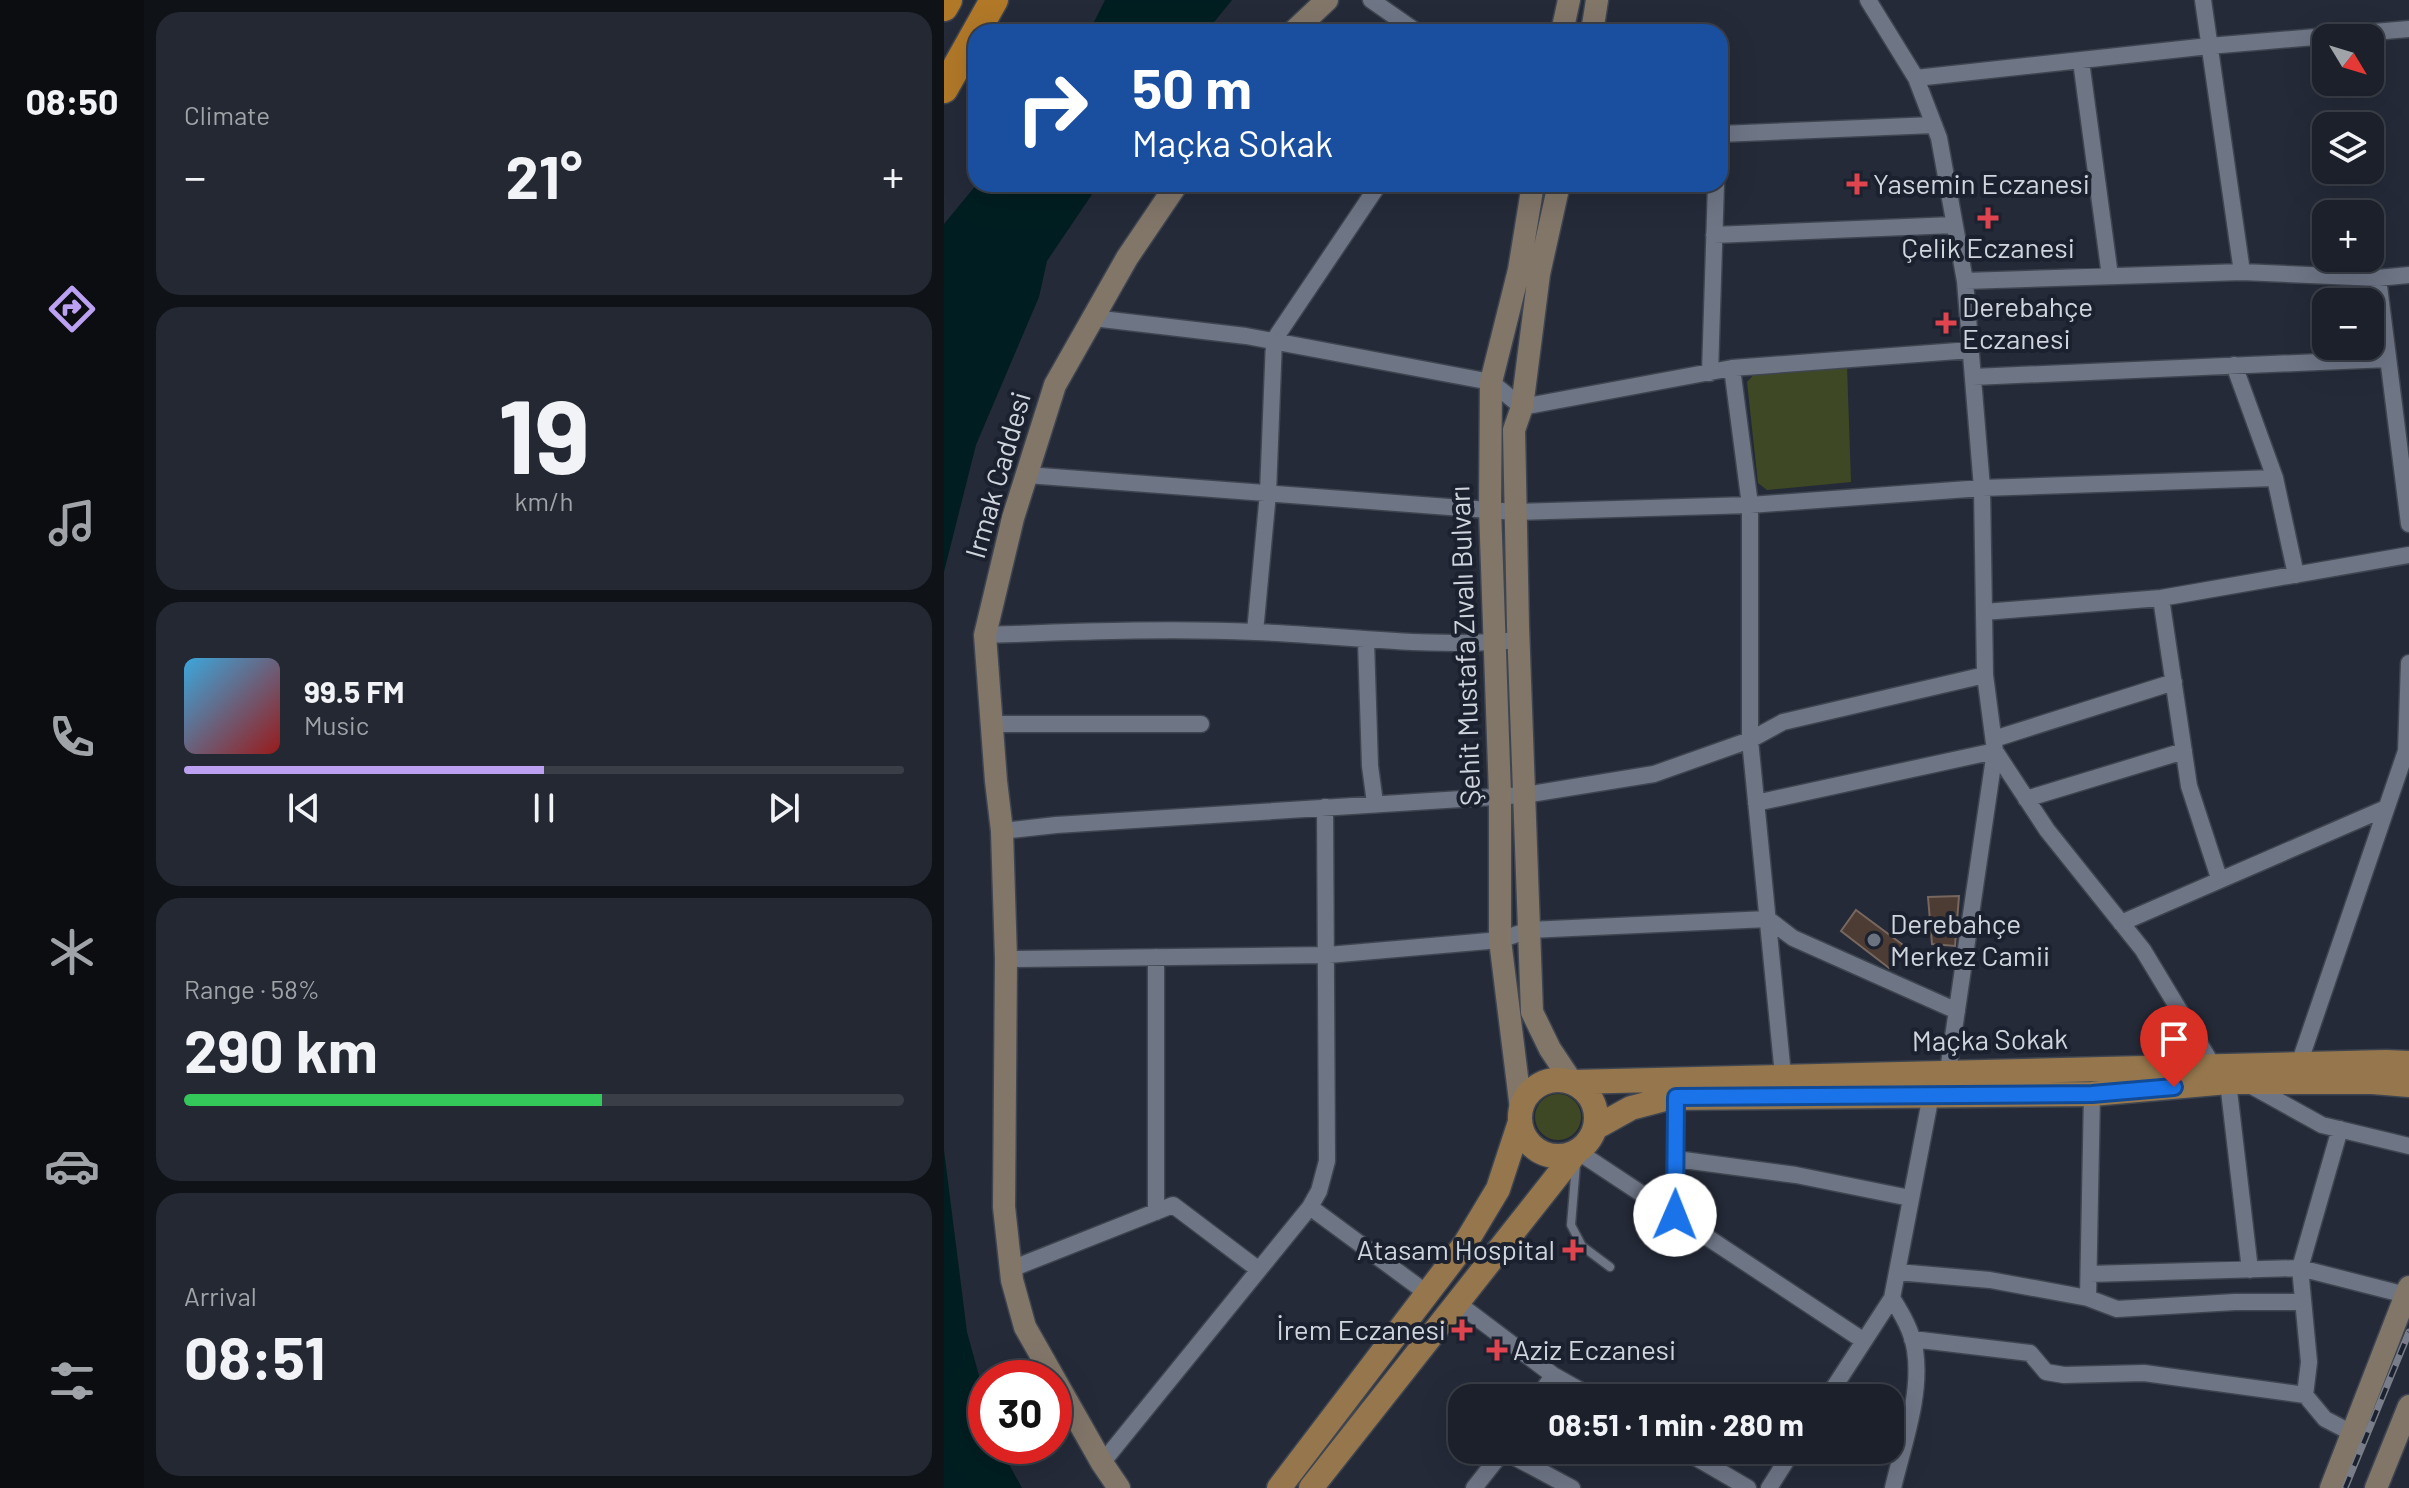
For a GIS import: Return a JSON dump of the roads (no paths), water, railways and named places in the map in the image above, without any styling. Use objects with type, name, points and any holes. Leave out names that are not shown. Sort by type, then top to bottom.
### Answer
[{"type":"highway","points":[[944,7],[948,0]]},
{"type":"highway","points":[[980,24],[994,0]]},
{"type":"highway","points":[[944,89],[968,46]]},
{"type":"main road","points":[[1302,24],[1327,0]]},
{"type":"main road","points":[[1564,24],[1569,0]]},
{"type":"main road","points":[[1593,24],[1597,0]]},
{"type":"main road","name":"Irmak Caddesi","points":[[1119,1488],[1025,1327],[1011,1269],[1004,1207],[1006,959],[1002,831],[985,635],[1013,518],[1055,385],[1127,258],[1172,192]]},
{"type":"main road","name":"Şehit Mustafa Zıvalı Bulvarı","points":[[1532,192],[1519,270],[1491,382],[1490,509],[1524,795],[1532,1012],[1550,1049],[1572,1082]]},
{"type":"main road","name":"Şehit Mustafa Zıvalı Bulvarı","points":[[1279,1488],[1465,1244],[1498,1189],[1521,1115],[1500,940],[1500,795],[1515,512],[1514,430],[1522,407],[1539,274],[1557,192]]},
{"type":"main road","name":"Maçka Sokak","points":[[1595,1128],[1631,1108],[1676,1097],[2092,1094],[2228,1077],[2299,1064],[2389,1069],[2409,1085]]},
{"type":"main road","name":"Maçka Sokak","points":[[1572,1082],[1948,1071],[2228,1077],[2389,1069]]},
{"type":"main road","points":[[1560,1079],[1572,1082],[1582,1088],[1595,1106],[1595,1128],[1585,1145],[1577,1151],[1565,1156],[1541,1152],[1531,1145],[1521,1115],[1526,1097],[1535,1087],[1547,1081],[1560,1079]]},
{"type":"main road","points":[[1311,1488],[1577,1151]]},
{"type":"main road","points":[[2331,1488],[2407,1291]]},
{"type":"main road","points":[[2376,1488],[2409,1406]]},
{"type":"street","points":[[1371,0],[1406,24]]},
{"type":"street","points":[[1868,0],[1916,78],[1939,138],[1965,281],[1982,488],[1985,675],[1994,745],[1948,1071]]},
{"type":"street","points":[[2203,0],[2242,272]]},
{"type":"street","points":[[1916,78],[2209,46],[2409,29]]},
{"type":"street","points":[[2081,61],[2110,276]]},
{"type":"street","points":[[1728,134],[1934,125]]},
{"type":"street","points":[[1255,632],[1268,493],[1274,340],[1374,192]]},
{"type":"street","points":[[1710,373],[1716,192]]},
{"type":"street","points":[[1714,235],[1954,225]]},
{"type":"street","points":[[1965,281],[2242,272],[2378,278],[2409,275]]},
{"type":"street","points":[[2378,278],[2409,524]]},
{"type":"street","points":[[1093,318],[1274,340],[1491,382],[1522,407],[1732,368],[1971,350]]},
{"type":"street","points":[[1973,377],[2388,359]]},
{"type":"street","points":[[2234,365],[2275,478],[2296,575]]},
{"type":"street","points":[[1732,368],[1750,505],[1750,740],[1783,1075]]},
{"type":"street","points":[[1027,475],[1515,512],[1750,505],[1982,488],[2275,478]]},
{"type":"street","points":[[1984,612],[2161,598],[2409,555]]},
{"type":"street","points":[[2161,598],[2189,786],[2219,878]]},
{"type":"street","points":[[985,635],[1113,631],[1255,632],[1366,641],[1507,642]]},
{"type":"street","points":[[1366,641],[1370,766],[1375,803]]},
{"type":"street","points":[[2299,1064],[2406,751],[2409,663]]},
{"type":"street","points":[[1002,831],[1524,795],[1654,774],[1750,740],[1783,722],[1985,675]]},
{"type":"street","points":[[1756,803],[1994,745],[2174,682]]},
{"type":"street","points":[[992,724],[1201,724]]},
{"type":"street","points":[[1994,745],[2047,830],[2143,950],[2228,1077],[2250,1270]]},
{"type":"street","points":[[2026,799],[2184,751]]},
{"type":"street","points":[[1102,1463],[1310,1207],[1319,1191],[1327,1161],[1325,807]]},
{"type":"street","points":[[2121,923],[2386,808]]},
{"type":"street","points":[[1006,959],[1328,955],[1500,940],[1529,930],[1768,919],[1793,938],[1957,1011]]},
{"type":"street","points":[[1156,957],[1156,1212]]},
{"type":"street","points":[[2228,1077],[2322,1125],[2409,1146]]},
{"type":"street","points":[[2088,1298],[2092,1094]]},
{"type":"street","points":[[1836,1384],[1892,1298],[1931,1095]]},
{"type":"street","points":[[1675,1215],[1676,1097]]},
{"type":"street","points":[[2305,1395],[2309,1362],[2300,1268],[2340,1129]]},
{"type":"street","points":[[1577,1151],[1864,1341]]},
{"type":"street","points":[[1676,1159],[1796,1175],[1910,1198]]},
{"type":"street","points":[[1011,1269],[1173,1205],[1259,1270]]},
{"type":"street","points":[[1310,1207],[1428,1294]]},
{"type":"street","points":[[2089,1274],[2300,1268],[2407,1291]]},
{"type":"street","points":[[1897,1272],[1990,1280],[2088,1298],[2117,1309],[2235,1302],[2303,1302]]},
{"type":"street","points":[[1892,1298],[1908,1325],[1915,1350],[1915,1390],[1893,1488]]},
{"type":"street","points":[[1456,1302],[1569,1384]]},
{"type":"street","points":[[1912,1339],[2030,1353],[2046,1372],[2064,1375],[2144,1373],[2305,1395],[2325,1419],[2352,1433]]},
{"type":"street","points":[[1547,1384],[1553,1375]]},
{"type":"street","points":[[1474,1488],[1493,1464]]},
{"type":"street","points":[[1528,1464],[1572,1488]]},
{"type":"street","points":[[1707,1464],[1748,1488]]},
{"type":"street","points":[[1769,1488],[1784,1464]]},
{"type":"lane","points":[[1577,1151],[1571,1225],[1582,1246],[1610,1267]]},
{"type":"railway","points":[[2345,1488],[2409,1332]]},
{"type":"place","name":"Yasemin Eczanesi","points":[[1857,184]]},
{"type":"place","name":"Çelik Eczanesi","points":[[1988,218]]},
{"type":"place","name":"Derebahçe Eczanesi","points":[[1946,323]]},
{"type":"place","name":"Derebahçe Merkez Camii","points":[[1874,940]]},
{"type":"place","name":"Atasam Hospital","points":[[1573,1250]]},
{"type":"place","name":"İrem Eczanesi","points":[[1462,1330]]},
{"type":"place","name":"Aziz Eczanesi","points":[[1497,1350]]}]
